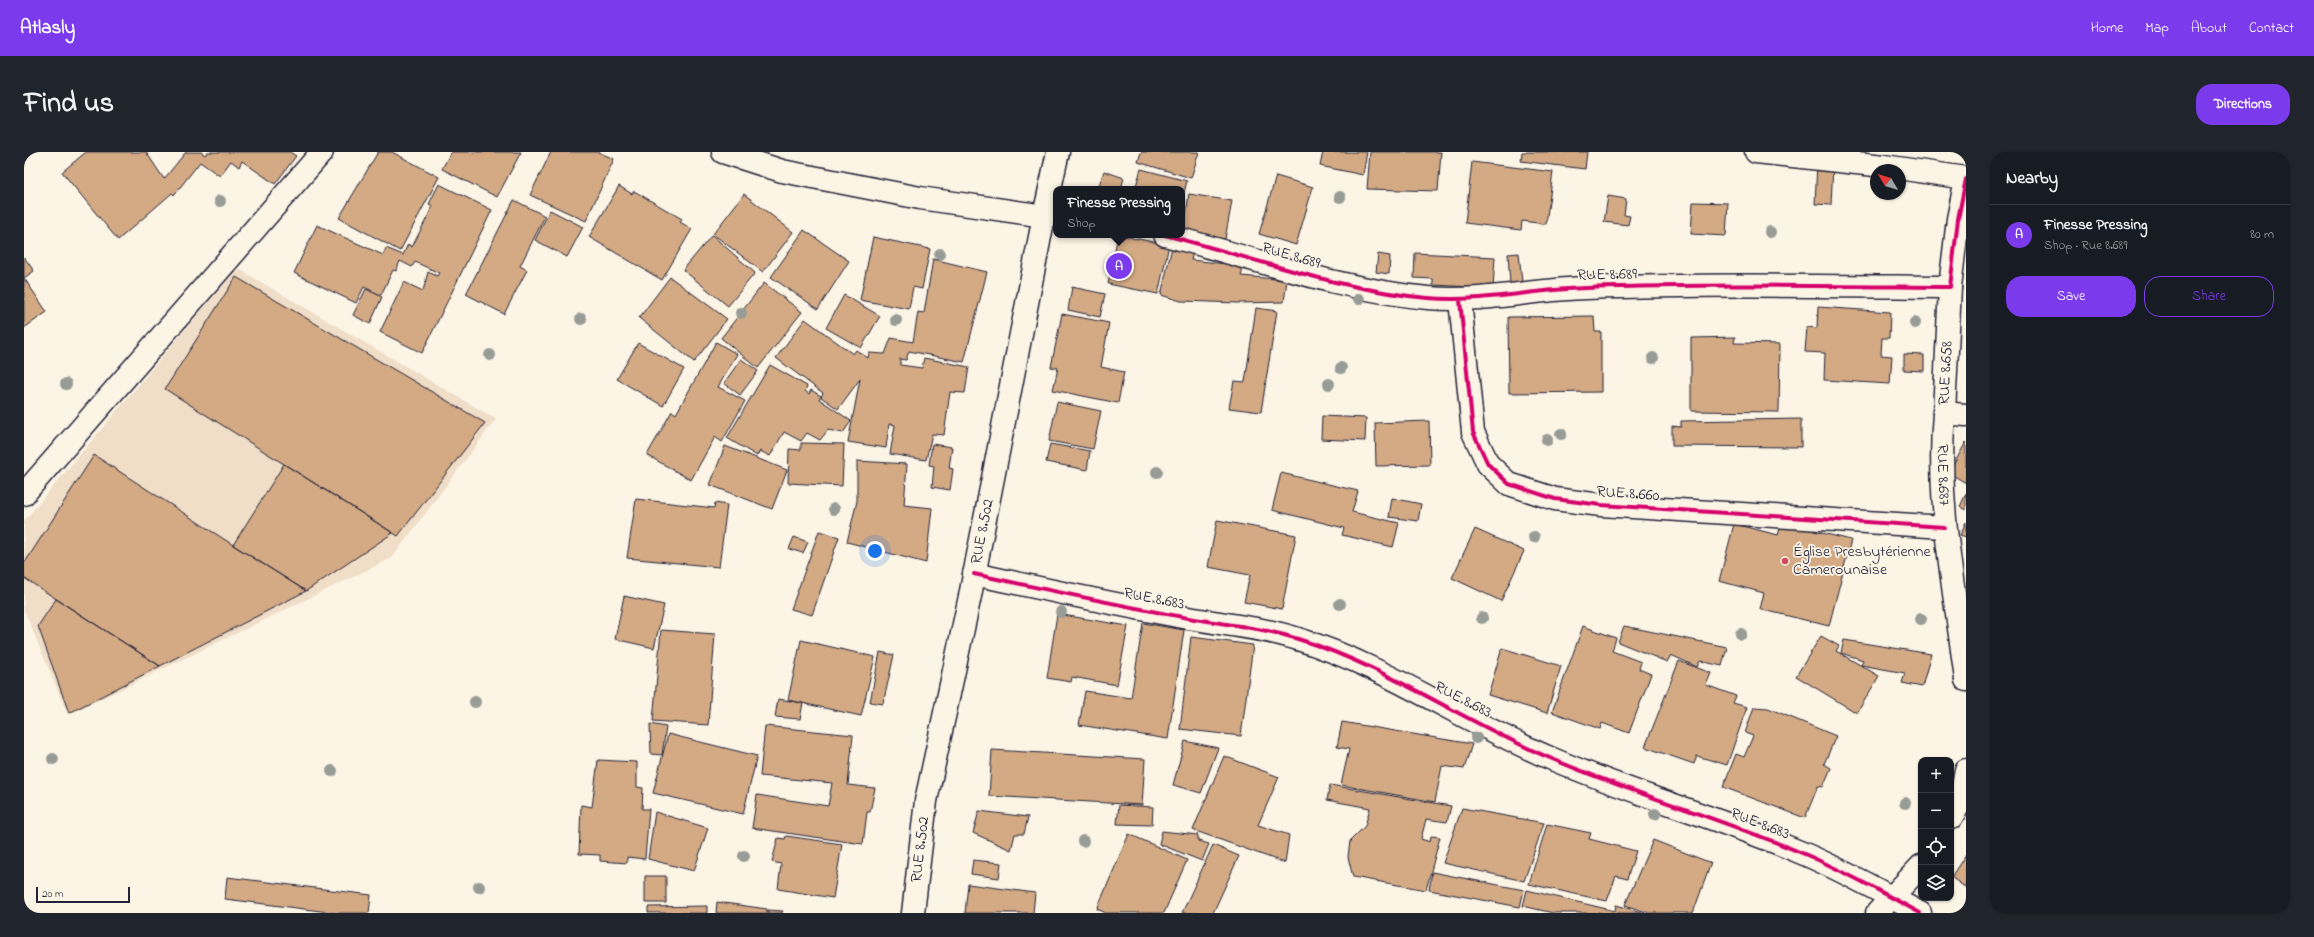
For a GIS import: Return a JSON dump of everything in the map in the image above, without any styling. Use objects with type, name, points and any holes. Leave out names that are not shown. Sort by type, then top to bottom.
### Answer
[{"type":"street","points":[[24,494],[322,152]]},
{"type":"street","points":[[723,152],[782,171],[920,198],[1050,217]]},
{"type":"street","name":"RUE 8.502","points":[[1054,186],[1058,152]]},
{"type":"street","points":[[1756,152],[1884,166],[1966,179],[1958,219],[1950,287]]},
{"type":"street","name":"RUE 8.502","points":[[913,913],[926,801],[1050,217],[1053,193]]},
{"type":"street","name":"RUE 8.689","points":[[1176,238],[1366,289],[1428,298],[1460,300],[1552,289],[1626,287],[1950,287]]},
{"type":"street","name":"RUE 8.658","points":[[1950,287],[1944,413],[1966,415]]},
{"type":"street","name":"RUE 8.660","points":[[1460,300],[1473,432],[1488,464],[1509,484],[1555,499],[1600,504],[1944,527]]},
{"type":"street","name":"RUE 8.687","points":[[1944,413],[1941,467],[1944,527],[1966,680]]},
{"type":"street","name":"RUE 8.683","points":[[974,574],[1184,617],[1253,628],[1297,638],[1346,656],[1394,678],[1547,757],[1624,789],[1730,824],[1803,853],[1852,875],[1884,905],[1920,913]]},
{"type":"street","points":[[1954,812],[1958,805],[1966,770]]},
{"type":"street","points":[[1884,905],[1918,869]]},
{"type":"shaded area","points":[[237,268],[496,419],[392,558],[68,715],[24,610],[24,521]]},
{"type":"building","points":[[86,152],[146,152],[164,179],[186,152],[201,152],[205,155],[207,152],[290,152],[296,156],[275,184],[242,161],[239,167],[231,161],[220,176],[200,162],[174,195],[172,193],[118,240],[62,172]]},
{"type":"building","points":[[378,152],[392,152],[439,177],[400,251],[339,218]]},
{"type":"building","points":[[451,152],[521,152],[497,197],[442,169]]},
{"type":"building","points":[[551,152],[598,152],[614,159],[586,221],[530,195]]},
{"type":"building","points":[[1141,152],[1199,152],[1191,178],[1138,162]]},
{"type":"building","points":[[1323,152],[1367,152],[1363,175],[1320,166]]},
{"type":"building","points":[[1370,152],[1441,152],[1438,191],[1367,189]]},
{"type":"building","points":[[1522,152],[1587,152],[1585,169],[1521,161]]},
{"type":"building","points":[[1472,162],[1553,172],[1546,224],[1522,221],[1521,230],[1465,223]]},
{"type":"building","points":[[1817,163],[1833,164],[1831,205],[1815,204]]},
{"type":"building","points":[[1141,169],[1187,181],[1185,189],[1185,186],[1136,186]]},
{"type":"building","points":[[1104,171],[1124,178],[1122,186],[1099,186]]},
{"type":"building","points":[[1276,176],[1313,187],[1296,245],[1259,234]]},
{"type":"building","points":[[439,184],[492,210],[422,353],[380,332],[404,282],[423,291],[428,272],[437,276],[439,273],[415,262],[412,267],[400,261],[396,271],[393,270],[381,295],[364,287],[356,303],[294,273],[317,225],[383,255],[386,248],[403,255],[408,244],[412,247],[433,206],[429,204]]},
{"type":"building","points":[[619,186],[632,194],[634,191],[682,219],[680,222],[692,229],[662,280],[589,237]]},
{"type":"building","points":[[744,194],[793,232],[763,272],[713,234]]},
{"type":"building","points":[[1189,194],[1232,201],[1225,239],[1185,232],[1185,219]]},
{"type":"building","points":[[1608,196],[1626,199],[1624,215],[1630,216],[1628,225],[1604,222]]},
{"type":"building","points":[[514,200],[545,216],[520,266],[527,270],[504,314],[466,294]]},
{"type":"building","points":[[1693,202],[1728,203],[1726,236],[1691,234]]},
{"type":"building","points":[[550,210],[583,227],[567,257],[535,240]]},
{"type":"building","points":[[804,230],[849,261],[818,309],[771,277]]},
{"type":"building","points":[[712,235],[755,273],[728,306],[683,270]]},
{"type":"building","points":[[873,237],[930,249],[922,289],[913,287],[909,309],[860,300]]},
{"type":"building","points":[[1117,238],[1133,238],[1169,245],[1158,294],[1108,284]]},
{"type":"building","points":[[1172,247],[1193,252],[1191,260],[1244,266],[1241,276],[1287,280],[1284,302],[1239,303],[1181,301],[1161,295]]},
{"type":"building","points":[[1415,253],[1495,257],[1493,288],[1433,285],[1433,279],[1414,278]]},
{"type":"building","points":[[1519,253],[1522,282],[1510,284],[1508,254]]},
{"type":"building","points":[[1378,254],[1390,256],[1389,274],[1376,272]]},
{"type":"building","points":[[24,257],[34,271],[24,278]]},
{"type":"building","points":[[933,259],[987,272],[964,362],[909,351],[906,360],[900,359],[900,365],[922,368],[924,358],[969,367],[965,393],[950,392],[944,435],[932,434],[926,460],[890,454],[895,425],[889,424],[886,448],[848,442],[860,379],[838,409],[821,397],[823,393],[776,358],[805,319],[853,354],[856,350],[868,358],[869,353],[885,354],[891,338],[913,342],[918,312],[924,313]]},
{"type":"building","points":[[236,277],[485,423],[398,536],[165,389]]},
{"type":"building","points":[[670,277],[727,319],[694,362],[639,318]]},
{"type":"building","points":[[24,278],[47,312],[24,328]]},
{"type":"building","points":[[764,283],[802,312],[758,368],[721,338]]},
{"type":"building","points":[[1072,287],[1105,294],[1100,317],[1068,310]]},
{"type":"building","points":[[366,289],[382,297],[370,324],[353,315]]},
{"type":"building","points":[[844,295],[880,316],[861,348],[826,328]]},
{"type":"building","points":[[1818,307],[1890,312],[1889,338],[1882,338],[1881,355],[1892,356],[1890,384],[1824,380],[1825,353],[1805,352],[1807,327],[1817,328]]},
{"type":"building","points":[[1256,308],[1277,311],[1261,412],[1229,408],[1234,381],[1245,382]]},
{"type":"building","points":[[1062,314],[1109,323],[1101,367],[1124,372],[1118,403],[1053,390],[1058,368],[1051,367]]},
{"type":"building","points":[[1594,316],[1595,332],[1601,332],[1601,392],[1509,393],[1508,317]]},
{"type":"building","points":[[1735,337],[1734,343],[1780,344],[1779,412],[1691,411],[1691,338]]},
{"type":"building","points":[[716,342],[737,354],[718,387],[745,401],[722,442],[715,437],[691,480],[647,455],[672,411],[676,414]]},
{"type":"building","points":[[638,343],[684,369],[663,406],[617,379]]},
{"type":"building","points":[[1904,354],[1924,355],[1924,371],[1904,370]]},
{"type":"building","points":[[741,359],[758,371],[740,395],[724,383]]},
{"type":"building","points":[[770,365],[807,386],[805,391],[809,394],[811,390],[821,396],[819,399],[851,421],[843,433],[828,430],[820,440],[807,433],[801,441],[784,432],[770,456],[760,451],[757,456],[727,438]]},
{"type":"building","points":[[1057,402],[1101,411],[1093,449],[1049,441]]},
{"type":"building","points":[[1322,416],[1366,418],[1365,441],[1321,439]]},
{"type":"building","points":[[1801,419],[1801,447],[1672,446],[1672,426],[1681,427],[1681,421]]},
{"type":"building","points":[[1429,421],[1430,465],[1376,466],[1375,423]]},
{"type":"building","points":[[1966,442],[1966,483],[1949,473]]},
{"type":"building","points":[[801,443],[844,444],[842,486],[788,483],[789,449],[801,450]]},
{"type":"building","points":[[932,444],[952,447],[949,468],[953,469],[950,490],[932,487],[934,466],[929,465]]},
{"type":"building","points":[[1050,444],[1090,451],[1087,470],[1046,462]]},
{"type":"building","points":[[725,446],[787,470],[772,509],[710,485]]},
{"type":"building","points":[[94,455],[306,591],[160,666],[24,578],[24,564]]},
{"type":"building","points":[[857,461],[907,464],[904,505],[932,508],[926,563],[847,542],[857,501]]},
{"type":"building","points":[[284,464],[393,533],[306,591],[233,545]]},
{"type":"building","points":[[1281,473],[1358,491],[1352,512],[1399,523],[1393,547],[1342,535],[1344,528],[1272,510]]},
{"type":"building","points":[[1966,493],[1966,510],[1960,507]]},
{"type":"building","points":[[1392,498],[1421,504],[1418,521],[1389,517]]},
{"type":"building","points":[[636,499],[714,508],[715,503],[727,505],[719,567],[627,558]]},
{"type":"building","points":[[1217,520],[1296,535],[1282,609],[1244,602],[1250,575],[1208,567]]},
{"type":"building","points":[[1966,522],[1966,537],[1960,535]]},
{"type":"building","name":"Église Presbytérienne Camerounaise","points":[[1781,523],[1851,540],[1829,626],[1760,609],[1764,593],[1719,581],[1734,524],[1778,535]]},
{"type":"building","points":[[1475,529],[1524,551],[1501,601],[1452,578]]},
{"type":"building","points":[[819,531],[839,537],[812,615],[791,609]]},
{"type":"building","points":[[794,537],[808,542],[803,553],[789,549]]},
{"type":"building","points":[[624,596],[664,605],[654,648],[615,639]]},
{"type":"building","points":[[56,599],[160,666],[69,713],[38,626]]},
{"type":"building","points":[[1057,614],[1128,626],[1117,685],[1072,677],[1071,682],[1047,678]]},
{"type":"building","points":[[1143,623],[1184,630],[1168,739],[1079,725],[1085,691],[1131,698]]},
{"type":"building","points":[[1583,626],[1616,638],[1612,651],[1641,662],[1639,669],[1651,674],[1629,733],[1602,723],[1600,729],[1552,712]]},
{"type":"building","points":[[1624,626],[1727,647],[1722,666],[1700,661],[1697,667],[1671,655],[1667,662],[1618,642]]},
{"type":"building","points":[[661,630],[715,634],[708,725],[653,721]]},
{"type":"building","points":[[1821,636],[1839,646],[1836,651],[1879,676],[1857,713],[1796,676]]},
{"type":"building","points":[[1191,637],[1253,645],[1241,736],[1180,729]]},
{"type":"building","points":[[801,640],[875,657],[861,716],[788,700]]},
{"type":"building","points":[[1844,640],[1931,654],[1922,687],[1902,683],[1905,673],[1861,665],[1863,660],[1841,653]]},
{"type":"building","points":[[1502,648],[1561,666],[1547,713],[1488,695]]},
{"type":"building","points":[[880,652],[894,655],[883,704],[870,702]]},
{"type":"building","points":[[1679,661],[1711,673],[1706,685],[1736,696],[1733,703],[1747,707],[1727,765],[1697,756],[1694,764],[1645,747]]},
{"type":"building","points":[[778,699],[803,703],[800,719],[775,717]]},
{"type":"building","points":[[1754,707],[1768,708],[1836,736],[1824,764],[1831,768],[1823,787],[1818,786],[1805,818],[1723,787],[1736,754],[1744,757],[1753,736],[1745,733]]},
{"type":"building","points":[[1342,722],[1472,744],[1464,769],[1442,766],[1435,802],[1341,785],[1349,749],[1337,747]]},
{"type":"building","points":[[650,724],[666,727],[662,755],[651,754]]},
{"type":"building","points":[[765,726],[853,735],[848,785],[875,788],[870,812],[867,812],[863,844],[752,828],[757,795],[828,806],[832,783],[760,776]]},
{"type":"building","points":[[668,734],[757,756],[743,814],[653,793]]},
{"type":"building","points":[[1185,741],[1218,748],[1201,793],[1173,785]]},
{"type":"building","points":[[992,750],[1145,759],[1142,805],[989,796]]},
{"type":"building","points":[[1224,756],[1279,777],[1258,825],[1289,835],[1285,863],[1193,830]]},
{"type":"building","points":[[598,760],[637,762],[637,787],[643,788],[642,809],[649,809],[645,859],[627,857],[627,863],[600,861],[600,855],[579,854],[581,805],[592,807]]},
{"type":"building","points":[[1330,785],[1451,806],[1447,822],[1426,819],[1421,839],[1430,842],[1431,836],[1440,837],[1426,890],[1353,877],[1348,857],[1350,841],[1365,826],[1370,808],[1327,800]]},
{"type":"building","points":[[1119,805],[1153,807],[1152,825],[1117,824]]},
{"type":"building","points":[[1462,808],[1544,823],[1524,881],[1443,863]]},
{"type":"building","points":[[979,811],[1028,817],[1024,834],[1015,834],[1011,850],[973,833]]},
{"type":"building","points":[[655,812],[708,828],[694,871],[648,859]]},
{"type":"building","points":[[1547,824],[1591,833],[1589,839],[1636,851],[1627,879],[1616,876],[1607,901],[1529,884]]},
{"type":"building","points":[[1162,831],[1198,835],[1198,841],[1209,844],[1202,861],[1159,844]]},
{"type":"building","points":[[1129,834],[1187,860],[1164,913],[1106,913],[1097,909]]},
{"type":"building","points":[[786,836],[842,844],[833,898],[778,889],[781,864],[772,862],[778,838],[785,839]]},
{"type":"building","points":[[1653,840],[1711,863],[1693,913],[1649,913],[1625,905]]},
{"type":"building","points":[[1213,845],[1239,856],[1213,913],[1182,913]]},
{"type":"building","points":[[1966,854],[1966,888],[1954,879],[1954,872]]},
{"type":"building","points":[[973,860],[1001,863],[999,878],[971,874]]},
{"type":"building","points":[[1432,872],[1524,890],[1520,907],[1429,890]]},
{"type":"building","points":[[645,876],[666,876],[666,903],[645,903]]},
{"type":"building","points":[[227,877],[371,895],[369,913],[336,913],[225,899]]},
{"type":"building","points":[[968,884],[1035,893],[1033,913],[965,913]]},
{"type":"building","points":[[1527,890],[1615,911],[1616,905],[1645,913],[1553,913],[1523,906]]},
{"type":"building","points":[[717,902],[767,909],[767,913],[716,913]]},
{"type":"building","points":[[707,906],[707,913],[648,913],[648,907]]},
{"type":"building","points":[[768,910],[783,911],[782,913],[768,913]]},
{"type":"cycle path","points":[[1176,238],[1295,272],[1361,288],[1428,298],[1468,299],[1567,289],[1678,286],[1950,287],[1958,219],[1966,179]]},
{"type":"cycle path","points":[[1460,300],[1473,432],[1488,464],[1509,484],[1555,499],[1601,505],[1944,527]]},
{"type":"cycle path","points":[[974,574],[1157,612],[1269,631],[1298,639],[1363,664],[1395,679],[1518,744],[1581,771],[1739,828],[1802,853],[1847,874],[1920,913]]},
{"type":"place","name":"Finesse Pressing","points":[[1119,266]]},
{"type":"place","name":"Église Presbytérienne Camerounaise","points":[[1785,561]]}]
